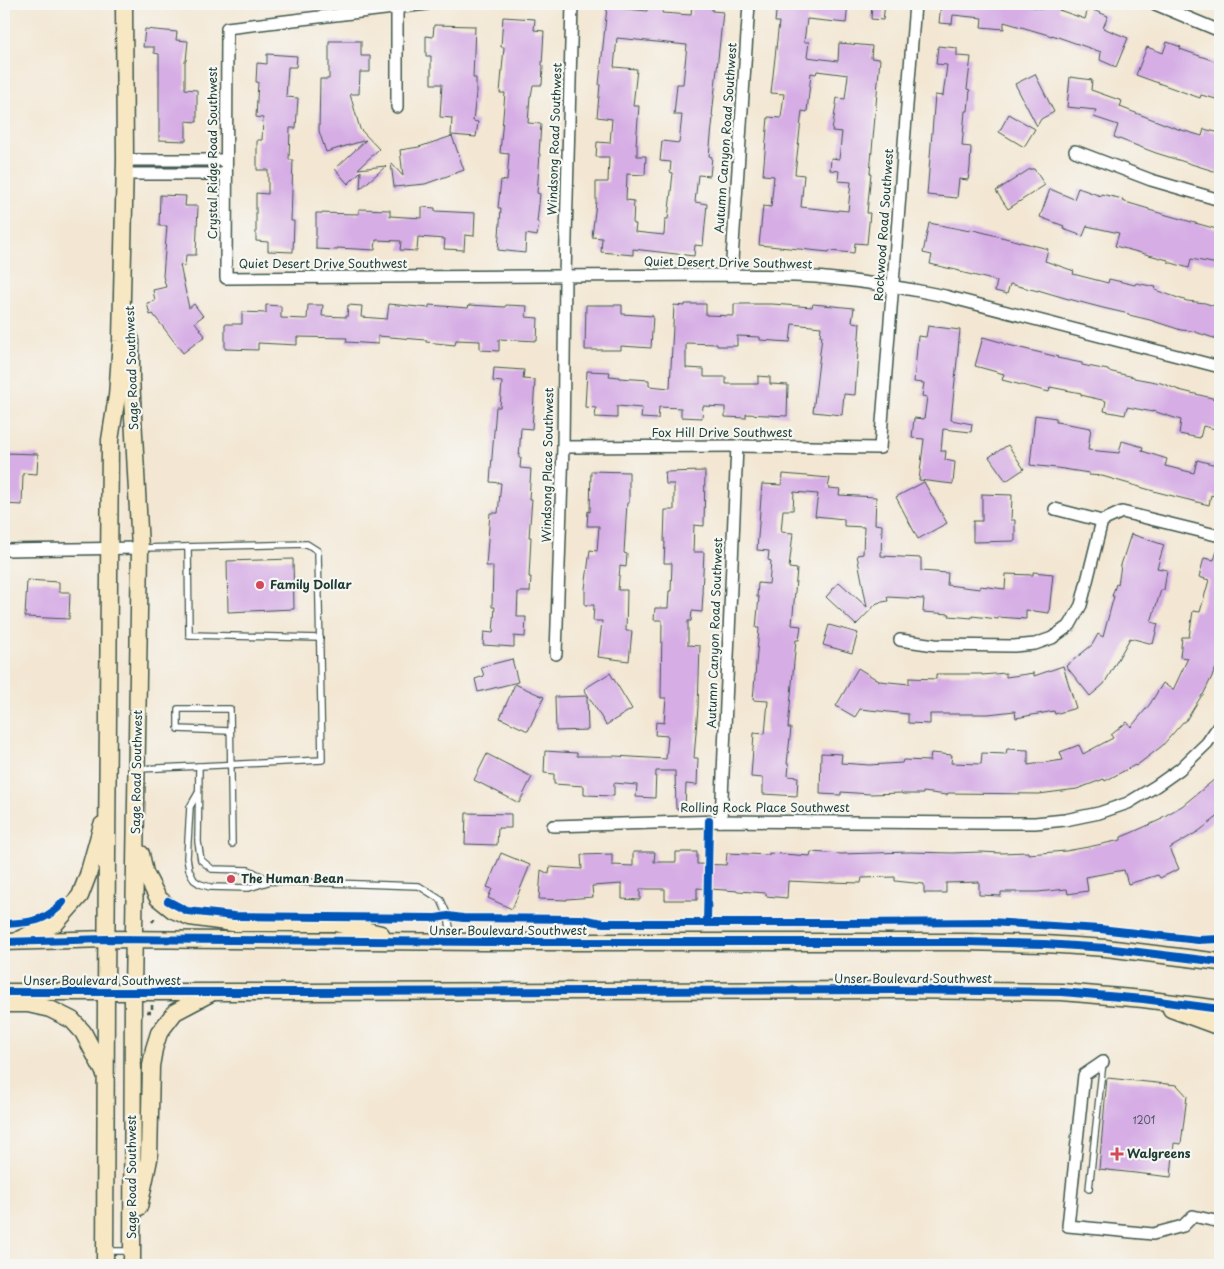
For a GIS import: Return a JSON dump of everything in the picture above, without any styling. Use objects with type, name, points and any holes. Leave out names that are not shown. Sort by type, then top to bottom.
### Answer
[{"type":"main road","name":"Sage Road Southwest","points":[[105,1258],[110,440],[117,396],[120,359],[125,167],[124,4]]},
{"type":"main road","name":"Sage Road Southwest","points":[[122,283],[130,290],[131,378],[140,548],[133,992],[132,1258]]},
{"type":"main road","points":[[8,942],[56,923],[80,896],[88,875],[108,803]]},
{"type":"main road","points":[[136,836],[145,873],[158,898],[172,910],[190,918],[233,923],[335,924],[410,941]]},
{"type":"main road","name":"Unser Boulevard Southwest","points":[[8,942],[107,939],[452,942],[965,942],[1106,948],[1219,961]]},
{"type":"main road","name":"Unser Boulevard Southwest","points":[[4,992],[896,990],[1062,992],[1143,999],[1220,1009]]},
{"type":"main road","points":[[132,1234],[149,1159],[151,1066],[159,1033],[175,1012],[213,992]]},
{"type":"main road","points":[[1143,999],[1220,1027]]},
{"type":"main road","points":[[4,1004],[28,1004],[50,1009],[72,1020],[83,1032],[106,1074]]},
{"type":"street","points":[[397,107],[397,8],[427,4]]},
{"type":"street","name":"Windsong Road Southwest","points":[[564,276],[572,4]]},
{"type":"street","name":"Autumn Canyon Road Southwest","points":[[731,275],[749,4]]},
{"type":"street","name":"Rockwood Road Southwest","points":[[880,448],[915,4]]},
{"type":"street","points":[[1155,4],[1220,31]]},
{"type":"street","name":"Crystal Ridge Road Southwest","points":[[226,278],[227,28],[397,8]]},
{"type":"street","points":[[1075,151],[1151,180],[1220,200]]},
{"type":"street","points":[[125,167],[226,160]]},
{"type":"street","points":[[125,167],[226,174]]},
{"type":"street","name":"Quiet Desert Drive Southwest","points":[[226,278],[731,275],[814,277],[893,286],[945,296],[1220,367]]},
{"type":"street","name":"Windsong Place Southwest","points":[[556,654],[563,447],[564,276]]},
{"type":"street","name":"Autumn Canyon Road Southwest","points":[[720,821],[737,446]]},
{"type":"street","name":"Fox Hill Drive Southwest","points":[[563,447],[737,446],[880,448]]},
{"type":"street","points":[[1055,509],[1102,521],[1122,512],[1220,536]]},
{"type":"street","points":[[900,640],[935,644],[1014,646],[1035,644],[1052,638],[1070,625],[1081,605],[1102,521]]},
{"type":"street","points":[[4,550],[140,548]]},
{"type":"street","name":"Rolling Rock Place Southwest","points":[[553,826],[720,821],[1035,823],[1065,820],[1098,813],[1128,802],[1156,786],[1180,768],[1207,743],[1220,724]]},
{"type":"street","points":[[1103,1062],[1084,1075],[1068,1226],[1153,1234],[1183,1226],[1193,1216],[1220,1222]]},
{"type":"lane","points":[[137,769],[322,760],[318,551],[307,544],[140,548]]},
{"type":"lane","points":[[188,547],[189,635],[320,638]]},
{"type":"lane","points":[[229,731],[178,729],[178,709],[230,709],[232,844]]},
{"type":"lane","points":[[199,766],[198,842],[201,860],[212,869],[249,870],[272,881]]},
{"type":"lane","points":[[198,793],[190,807],[187,858],[189,870],[194,880],[200,884],[210,887],[249,888],[272,881],[419,886],[441,900],[448,916],[452,942]]},
{"type":"lane","points":[[1090,1189],[1103,1062]]},
{"type":"lane","points":[[105,1258],[132,1258]]},
{"type":"path","points":[[145,1012],[152,1012],[152,1002]]},
{"type":"building","points":[[648,4],[663,6],[662,13],[691,15],[692,4],[713,4],[712,11],[723,12],[712,116],[709,156],[712,157],[710,176],[698,175],[695,202],[707,204],[703,246],[695,245],[694,256],[633,249],[633,255],[601,252],[602,238],[592,237],[596,182],[608,182],[609,157],[596,157],[597,142],[610,143],[612,119],[597,117],[607,7],[647,11]],"holes":[[[617,38],[687,45],[683,84],[677,84],[674,115],[682,115],[679,143],[662,141],[660,161],[671,162],[670,172],[673,173],[668,219],[665,219],[664,235],[635,232],[636,224],[633,224],[634,201],[626,200],[627,174],[645,175],[646,156],[637,156],[639,106],[633,106],[637,69],[614,67]]]},
{"type":"building","points":[[777,4],[848,4],[846,23],[807,19],[804,42],[809,42],[807,57],[838,61],[839,43],[872,46],[871,58],[880,59],[867,213],[870,213],[867,244],[855,243],[854,253],[759,245],[763,206],[771,207],[774,176],[763,175],[768,117],[781,118],[784,94],[771,93],[779,22],[775,22]],"holes":[[[817,71],[848,75],[845,99],[837,98],[832,131],[842,132],[839,159],[831,158],[830,170],[839,171],[838,181],[851,182],[848,211],[801,207],[804,175],[795,174],[802,111],[807,112],[811,73],[816,74]]]},
{"type":"building","points":[[872,4],[885,4],[883,20],[871,19]]},
{"type":"building","points":[[941,4],[1022,4],[1042,9],[1044,4],[1061,4],[1059,10],[1085,19],[1088,8],[1108,16],[1103,28],[1128,38],[1116,67],[1100,60],[1101,52],[1052,35],[1004,22],[1004,29],[981,27],[982,18],[953,15],[952,24],[939,23]]},
{"type":"building","points":[[503,17],[535,19],[534,30],[544,31],[542,85],[533,85],[530,96],[528,123],[541,124],[537,193],[540,194],[537,222],[539,222],[537,236],[526,234],[525,253],[498,250],[501,208],[498,208],[501,180],[507,181],[509,154],[500,153],[505,93],[500,93],[504,47],[501,47]]},
{"type":"building","points":[[434,25],[475,26],[473,78],[476,78],[476,93],[473,121],[478,122],[476,137],[451,135],[452,118],[440,117],[442,84],[431,84],[431,56],[426,56],[426,36],[433,37]]},
{"type":"building","points":[[145,29],[177,32],[176,40],[188,41],[185,61],[185,89],[197,90],[197,122],[186,121],[186,141],[159,140],[159,54],[154,53],[154,47],[143,47]]},
{"type":"building","points":[[329,41],[361,41],[361,56],[370,56],[370,72],[360,72],[359,94],[350,94],[360,129],[379,149],[358,169],[386,166],[360,189],[361,171],[348,184],[335,169],[366,140],[326,152],[319,131],[320,79],[329,79]]},
{"type":"building","points":[[1167,42],[1181,47],[1180,49],[1220,63],[1220,100],[1201,95],[1200,98],[1136,75],[1147,47],[1163,53]]},
{"type":"building","points":[[938,46],[957,48],[957,56],[971,57],[967,89],[970,90],[968,111],[965,111],[962,146],[971,147],[970,168],[968,180],[959,179],[957,198],[927,195],[935,95],[943,96],[947,65],[936,64]]},
{"type":"building","points":[[267,54],[297,56],[296,67],[288,67],[286,97],[298,98],[296,128],[290,128],[289,160],[293,160],[291,221],[294,221],[293,252],[268,251],[268,242],[256,241],[256,193],[268,194],[268,170],[257,170],[257,140],[262,140],[263,118],[256,117],[257,63],[267,64]]},
{"type":"building","points":[[1035,74],[1054,112],[1041,119],[1037,126],[1015,84]]},
{"type":"building","points":[[1070,77],[1092,80],[1091,90],[1122,101],[1120,107],[1178,129],[1202,136],[1204,129],[1220,133],[1220,173],[1156,153],[1114,137],[1118,125],[1094,117],[1096,110],[1067,107]]},
{"type":"building","points":[[1009,114],[1035,129],[1024,147],[999,132]]},
{"type":"building","points":[[452,136],[464,170],[425,184],[394,187],[391,163],[403,176],[400,150],[419,147]]},
{"type":"building","points":[[1030,169],[1034,169],[1045,185],[1008,209],[996,191]]},
{"type":"building","points":[[1078,188],[1101,196],[1101,194],[1123,199],[1122,201],[1149,210],[1220,230],[1218,264],[1191,259],[1189,268],[1168,262],[1168,260],[1115,246],[1119,233],[1087,226],[1083,236],[1063,229],[1064,226],[1040,217],[1050,189],[1074,199]]},
{"type":"building","points":[[160,195],[186,196],[185,206],[198,206],[196,255],[186,255],[185,266],[180,265],[189,308],[194,304],[203,316],[195,322],[205,336],[183,353],[153,314],[150,315],[147,303],[155,301],[153,290],[166,287],[163,276],[167,226],[159,226]]},
{"type":"building","points":[[422,207],[435,208],[435,211],[475,213],[474,236],[465,235],[464,250],[444,249],[445,239],[418,237],[417,251],[400,250],[401,241],[376,240],[375,250],[316,249],[316,213],[359,214],[359,209],[390,210],[390,216],[422,218]]},
{"type":"building","points":[[929,223],[970,231],[970,229],[1048,249],[1045,261],[1074,271],[1073,274],[1108,283],[1109,279],[1135,285],[1136,283],[1156,287],[1155,290],[1187,301],[1205,303],[1220,308],[1220,340],[1038,290],[1010,284],[1007,294],[995,291],[997,281],[930,264],[932,255],[923,253]]},
{"type":"building","points":[[389,304],[429,308],[429,305],[468,308],[469,305],[527,306],[526,317],[538,318],[537,341],[499,339],[499,351],[480,350],[480,341],[456,340],[455,345],[426,342],[426,340],[378,336],[378,344],[346,342],[347,338],[297,337],[297,345],[258,343],[258,350],[225,349],[225,324],[242,324],[242,312],[266,313],[266,305],[281,306],[281,318],[307,319],[308,305],[323,305],[322,316],[347,317],[348,305],[362,306],[361,317],[387,319]]},
{"type":"building","points":[[685,304],[706,304],[706,315],[734,316],[734,304],[812,307],[813,304],[854,308],[852,322],[860,323],[855,395],[844,394],[842,415],[813,412],[822,336],[820,336],[821,327],[792,324],[790,342],[760,340],[760,337],[737,336],[737,346],[686,343],[686,368],[704,369],[704,377],[726,377],[726,384],[758,384],[758,376],[770,377],[770,384],[788,385],[787,416],[746,414],[746,418],[725,417],[725,407],[703,406],[702,418],[681,417],[681,408],[659,407],[658,419],[641,418],[642,408],[617,406],[617,418],[595,417],[596,408],[585,407],[587,371],[610,372],[609,376],[649,380],[649,386],[670,388],[674,305],[685,306]]},
{"type":"building","points":[[586,305],[622,305],[622,314],[653,316],[651,348],[621,346],[621,350],[585,350]]},
{"type":"building","points":[[928,326],[960,330],[951,420],[972,424],[971,432],[943,429],[941,451],[946,451],[945,460],[955,462],[953,484],[919,480],[924,439],[912,438],[914,418],[924,419],[927,397],[922,396],[924,383],[914,382],[918,336],[926,337]]},
{"type":"building","points":[[983,337],[1057,358],[1082,363],[1082,365],[1161,383],[1179,390],[1220,400],[1220,430],[1203,426],[1200,438],[1179,434],[1181,420],[1153,411],[1127,407],[1125,415],[1104,411],[1106,401],[1081,395],[1081,393],[1050,387],[1049,392],[1002,380],[1004,374],[975,366]]},
{"type":"building","points":[[494,368],[524,370],[523,379],[535,380],[532,429],[521,428],[519,458],[521,458],[520,468],[531,469],[529,499],[532,499],[529,537],[531,537],[530,592],[518,592],[517,617],[526,617],[525,637],[514,636],[514,647],[483,645],[484,632],[493,633],[495,607],[492,607],[493,566],[486,566],[490,513],[498,513],[501,483],[490,482],[496,407],[500,407],[502,382],[493,381]]},
{"type":"building","points":[[1035,415],[1056,418],[1056,422],[1091,428],[1088,450],[1119,453],[1122,441],[1143,447],[1142,451],[1167,459],[1165,466],[1194,473],[1197,460],[1220,466],[1220,498],[1211,495],[1209,505],[1102,476],[1089,475],[1089,473],[1030,465]]},
{"type":"building","points":[[1008,445],[1024,469],[1006,481],[989,457]]},
{"type":"building","points":[[4,453],[38,454],[37,474],[23,473],[22,505],[4,504]]},
{"type":"building","points":[[591,471],[629,472],[629,503],[627,503],[624,553],[627,554],[626,567],[620,566],[618,590],[627,590],[626,631],[632,631],[629,661],[598,657],[602,621],[593,621],[594,605],[585,605],[590,550],[597,551],[599,526],[587,526],[588,511],[590,512]]},
{"type":"building","points":[[705,471],[704,526],[694,525],[693,552],[704,552],[702,612],[692,611],[691,621],[688,621],[688,645],[700,646],[694,758],[698,758],[697,785],[686,784],[685,809],[676,809],[675,771],[656,771],[655,798],[636,797],[637,785],[614,783],[614,796],[584,795],[584,786],[554,784],[554,774],[544,773],[545,751],[577,753],[577,756],[666,759],[668,736],[655,735],[656,722],[664,723],[666,698],[661,698],[662,620],[654,620],[655,608],[668,608],[669,591],[671,591],[672,563],[664,563],[664,542],[665,510],[674,510],[674,484],[666,484],[665,472]]},
{"type":"building","points":[[783,474],[830,478],[828,488],[840,489],[839,495],[876,497],[875,524],[882,525],[881,556],[921,558],[921,571],[948,573],[947,585],[980,589],[980,586],[1005,589],[1006,574],[1033,575],[1033,572],[1053,574],[1049,613],[1026,610],[1026,619],[998,617],[998,619],[972,616],[972,618],[923,612],[924,599],[887,597],[888,601],[877,603],[856,625],[826,597],[839,582],[867,607],[857,555],[863,554],[864,527],[844,526],[844,519],[815,516],[818,494],[794,492],[793,510],[783,510],[781,532],[793,533],[789,568],[797,569],[792,625],[801,626],[799,640],[796,640],[788,728],[791,728],[787,764],[789,764],[788,776],[798,777],[797,796],[763,794],[763,778],[751,777],[754,733],[765,734],[768,701],[753,700],[759,628],[756,628],[759,597],[757,597],[758,583],[769,584],[771,561],[768,560],[769,551],[757,550],[762,484],[782,485]]},
{"type":"building","points":[[924,482],[947,523],[918,539],[896,497]]},
{"type":"building","points":[[982,494],[1012,495],[1011,520],[1015,520],[1015,541],[973,542],[973,521],[982,521]]},
{"type":"building","points":[[1131,534],[1164,545],[1157,568],[1167,570],[1164,590],[1161,590],[1151,622],[1158,624],[1153,644],[1130,638],[1104,684],[1090,696],[1066,666],[1092,645],[1098,634],[1103,637],[1114,596],[1112,596],[1116,584],[1118,585],[1121,565]]},
{"type":"building","points":[[1217,551],[1220,551],[1219,662],[1203,695],[1185,722],[1162,746],[1136,766],[1105,781],[1104,779],[1077,789],[1039,794],[948,793],[947,795],[923,792],[923,794],[870,794],[841,792],[841,795],[820,794],[821,753],[842,754],[841,763],[869,765],[902,763],[903,760],[930,761],[931,753],[952,755],[951,763],[981,764],[982,753],[1006,754],[1007,749],[1028,750],[1028,765],[1063,760],[1060,752],[1079,745],[1083,754],[1113,738],[1111,735],[1127,722],[1131,727],[1150,704],[1163,683],[1173,690],[1188,658],[1180,657],[1182,637],[1189,637],[1193,611],[1200,612],[1209,580],[1199,577],[1204,558],[1214,560]]},
{"type":"building","name":"Family Dollar","points":[[293,559],[294,609],[228,612],[227,561]]},
{"type":"building","points":[[27,580],[59,582],[59,592],[70,592],[69,619],[25,617]]},
{"type":"building","points":[[829,625],[858,633],[852,653],[823,645]]},
{"type":"building","points":[[512,659],[518,682],[478,692],[475,679],[484,676],[481,667]]},
{"type":"building","points":[[1063,666],[1076,708],[1055,714],[1054,711],[1016,718],[1015,711],[988,714],[930,714],[930,724],[908,723],[908,714],[860,709],[855,717],[836,706],[858,668],[879,681],[909,684],[909,678],[936,679],[936,674],[982,675],[1006,673],[1006,677],[1034,673],[1034,676]]},
{"type":"building","points":[[610,673],[632,709],[606,725],[584,689]]},
{"type":"building","points":[[515,684],[544,697],[528,731],[500,718]]},
{"type":"building","points":[[587,696],[588,730],[556,731],[555,697]]},
{"type":"building","points":[[487,754],[532,777],[519,803],[474,780]]},
{"type":"building","points":[[1220,775],[1220,815],[1199,831],[1170,848],[1179,869],[1160,878],[1158,875],[1128,884],[1124,870],[1086,877],[1088,891],[1068,894],[1067,889],[1038,892],[1001,892],[1001,896],[979,895],[979,882],[946,883],[946,893],[924,893],[924,884],[895,881],[895,877],[862,878],[861,883],[788,881],[787,898],[766,896],[766,893],[697,888],[697,900],[665,900],[665,889],[640,889],[640,900],[622,899],[622,884],[592,886],[593,897],[567,900],[539,899],[541,870],[549,874],[550,867],[582,869],[581,855],[612,854],[612,865],[633,866],[633,852],[655,852],[654,862],[676,862],[676,852],[697,852],[697,864],[726,865],[727,853],[769,855],[769,853],[810,856],[811,852],[841,854],[1028,852],[1028,854],[1088,847],[1121,840],[1121,837],[1162,819],[1182,806]]},
{"type":"building","points":[[466,813],[511,814],[511,828],[498,828],[497,845],[465,844]]},
{"type":"building","points":[[501,853],[530,865],[512,909],[488,898],[492,889],[487,887]]},
{"type":"building","name":"Walgreens","points":[[1107,1078],[1177,1085],[1187,1096],[1181,1144],[1174,1143],[1171,1177],[1099,1169]]},
{"type":"cycle path","points":[[707,923],[709,821]]},
{"type":"cycle path","points":[[168,901],[187,911],[234,916],[436,918],[448,916],[463,918],[581,919],[603,923],[991,922],[1100,929],[1198,940],[1220,939]]},
{"type":"cycle path","points":[[4,924],[40,919],[55,911],[63,902]]},
{"type":"cycle path","points":[[4,942],[107,939],[484,942],[965,942],[1106,948],[1220,962]]},
{"type":"cycle path","points":[[4,992],[896,990],[1062,992],[1143,999],[1220,1009]]},
{"type":"place","name":"Family Dollar","points":[[260,585]]},
{"type":"place","name":"The Human Bean","points":[[231,879]]},
{"type":"place","name":"Walgreens","points":[[1117,1154]]}]
